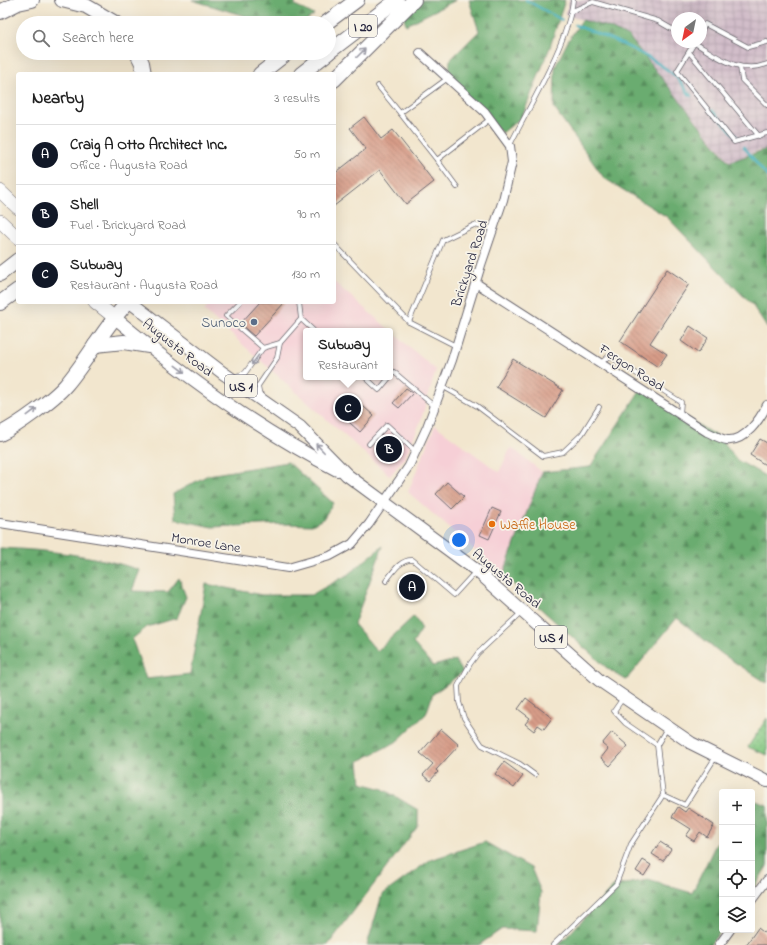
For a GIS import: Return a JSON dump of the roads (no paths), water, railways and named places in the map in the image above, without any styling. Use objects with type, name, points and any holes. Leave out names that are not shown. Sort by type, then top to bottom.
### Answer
[{"type":"highway","points":[[0,12],[18,3],[32,0]]},
{"type":"highway","points":[[62,0],[86,6],[103,16]]},
{"type":"highway","name":"I 20","points":[[335,16],[357,0]]},
{"type":"highway","name":"I 20","points":[[336,47],[397,0]]},
{"type":"highway","points":[[336,78],[414,0]]},
{"type":"highway","points":[[140,60],[144,72]]},
{"type":"highway","points":[[263,72],[278,60]]},
{"type":"highway","name":"I 20","points":[[304,72],[319,60]]},
{"type":"highway","points":[[0,191],[16,206]]},
{"type":"highway","points":[[0,274],[16,262]]},
{"type":"highway","points":[[0,303],[16,291]]},
{"type":"highway","name":"Augusta Road","points":[[98,304],[114,317]]},
{"type":"highway","points":[[0,434],[11,428],[65,386],[114,317],[127,304]]},
{"type":"highway","points":[[95,345],[124,342],[149,346]]},
{"type":"main road","name":"Augusta Road","points":[[132,304],[230,378],[300,427],[347,475],[476,570],[598,680],[667,728],[716,757],[767,781]]},
{"type":"main road","name":"Augusta Road","points":[[114,317],[208,391],[296,449],[347,475]]},
{"type":"street","points":[[420,53],[490,118],[510,146]]},
{"type":"street","name":"Brickyard Road","points":[[383,502],[410,466],[442,386],[511,171],[512,162],[510,146]]},
{"type":"street","name":"Fergon Road","points":[[476,283],[707,432],[721,439],[729,440],[744,435],[767,405]]},
{"type":"street","name":"Monroe Lane","points":[[0,523],[288,568],[330,556],[352,544],[369,524],[383,502]]},
{"type":"street","points":[[754,897],[767,880]]},
{"type":"street","points":[[719,945],[728,933]]},
{"type":"lane","points":[[510,146],[555,56],[572,11],[573,0]]},
{"type":"lane","points":[[572,11],[593,2],[658,21],[671,29]]},
{"type":"lane","points":[[707,25],[748,47],[767,42]]},
{"type":"lane","points":[[692,48],[677,71],[734,142],[767,133]]},
{"type":"lane","points":[[705,48],[740,67],[756,69],[767,64]]},
{"type":"lane","points":[[690,52],[759,136]]},
{"type":"lane","points":[[740,67],[742,80],[767,106]]},
{"type":"lane","points":[[400,113],[448,78]]},
{"type":"lane","points":[[378,86],[457,187]]},
{"type":"lane","points":[[437,160],[490,118]]},
{"type":"lane","points":[[409,322],[442,240],[474,225],[493,229]]},
{"type":"lane","points":[[336,246],[409,322],[456,346]]},
{"type":"lane","points":[[238,304],[226,316],[263,348]]},
{"type":"lane","points":[[299,304],[301,319],[311,328]]},
{"type":"lane","points":[[260,399],[258,386],[277,358],[280,343],[301,319]]},
{"type":"lane","points":[[230,378],[245,373],[263,348],[280,343]]},
{"type":"lane","points":[[393,373],[394,372],[434,406]]},
{"type":"lane","points":[[367,380],[379,390],[387,380]]},
{"type":"lane","points":[[442,386],[477,406],[543,456],[563,452],[582,434],[599,406]]},
{"type":"lane","points":[[368,444],[386,425],[416,452]]},
{"type":"lane","points":[[386,581],[400,564],[407,560],[413,560],[454,595],[476,570]]},
{"type":"lane","points":[[523,611],[478,654],[470,664],[458,686],[459,702],[464,718],[482,745],[520,764],[535,775]]},
{"type":"lane","points":[[623,698],[614,710],[625,723],[657,745]]},
{"type":"lane","points":[[553,945],[616,884],[631,844],[663,795],[657,745],[667,728]]},
{"type":"lane","points":[[663,795],[684,805],[716,757]]},
{"type":"waterway","points":[[526,0],[562,20]]},
{"type":"waterway","points":[[575,25],[639,52],[663,66],[673,74],[691,96]]},
{"type":"waterway","points":[[712,110],[737,137]]},
{"type":"waterway","points":[[744,147],[767,176]]},
{"type":"place","name":"Sunoco","points":[[254,322]]},
{"type":"place","name":"Subway","points":[[348,408]]},
{"type":"place","name":"Shell","points":[[389,449]]},
{"type":"place","name":"Waffle House","points":[[492,524]]},
{"type":"place","name":"Craig A Otto Architect Inc.","points":[[412,587]]}]
